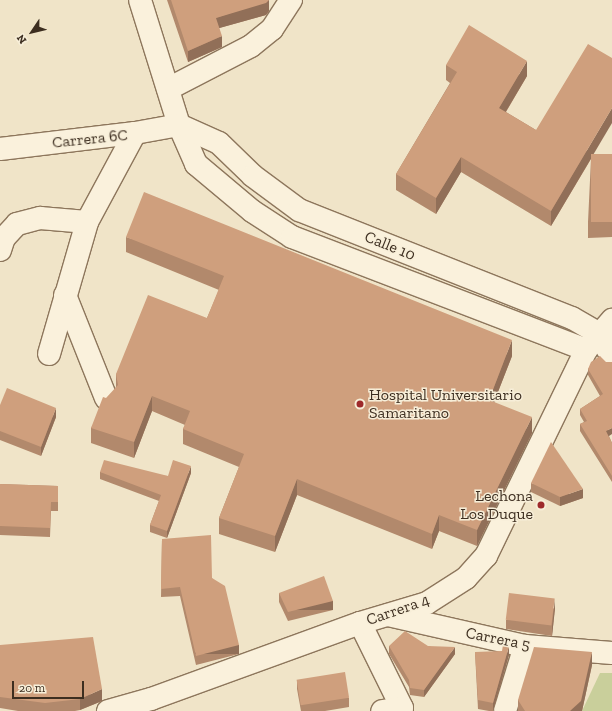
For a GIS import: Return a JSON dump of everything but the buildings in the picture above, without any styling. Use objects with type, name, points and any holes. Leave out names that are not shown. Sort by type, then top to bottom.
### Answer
[{"type":"street","name":"Calle 10","points":[[140,0],[179,125],[196,164],[252,211],[292,237],[599,334]]},
{"type":"street","points":[[168,89],[251,46],[272,29],[291,0]]},
{"type":"street","name":"Calle 10","points":[[179,125],[219,143],[253,176],[299,210],[572,318],[599,334]]},
{"type":"street","name":"Carrera 6C","points":[[0,149],[136,134],[179,125]]},
{"type":"street","points":[[49,354],[87,222],[136,134]]},
{"type":"street","points":[[0,250],[4,238],[17,224],[40,218],[87,222]]},
{"type":"street","points":[[65,295],[106,398]]},
{"type":"street","points":[[599,334],[612,357]]},
{"type":"street","name":"Carrera 4","points":[[108,711],[155,705],[360,623],[426,603],[466,578],[486,556],[599,334]]},
{"type":"street","name":"Carrera 5","points":[[386,615],[526,646],[612,653]]},
{"type":"street","points":[[360,623],[402,708],[382,711]]},
{"type":"street","points":[[505,711],[526,646]]},
{"type":"green space","points":[[600,673],[612,673],[612,711],[582,711]]},
{"type":"place","name":"Hospital Universitario Samaritano","points":[[360,404]]},
{"type":"place","name":"Lechona Los Duque","points":[[541,505]]}]
